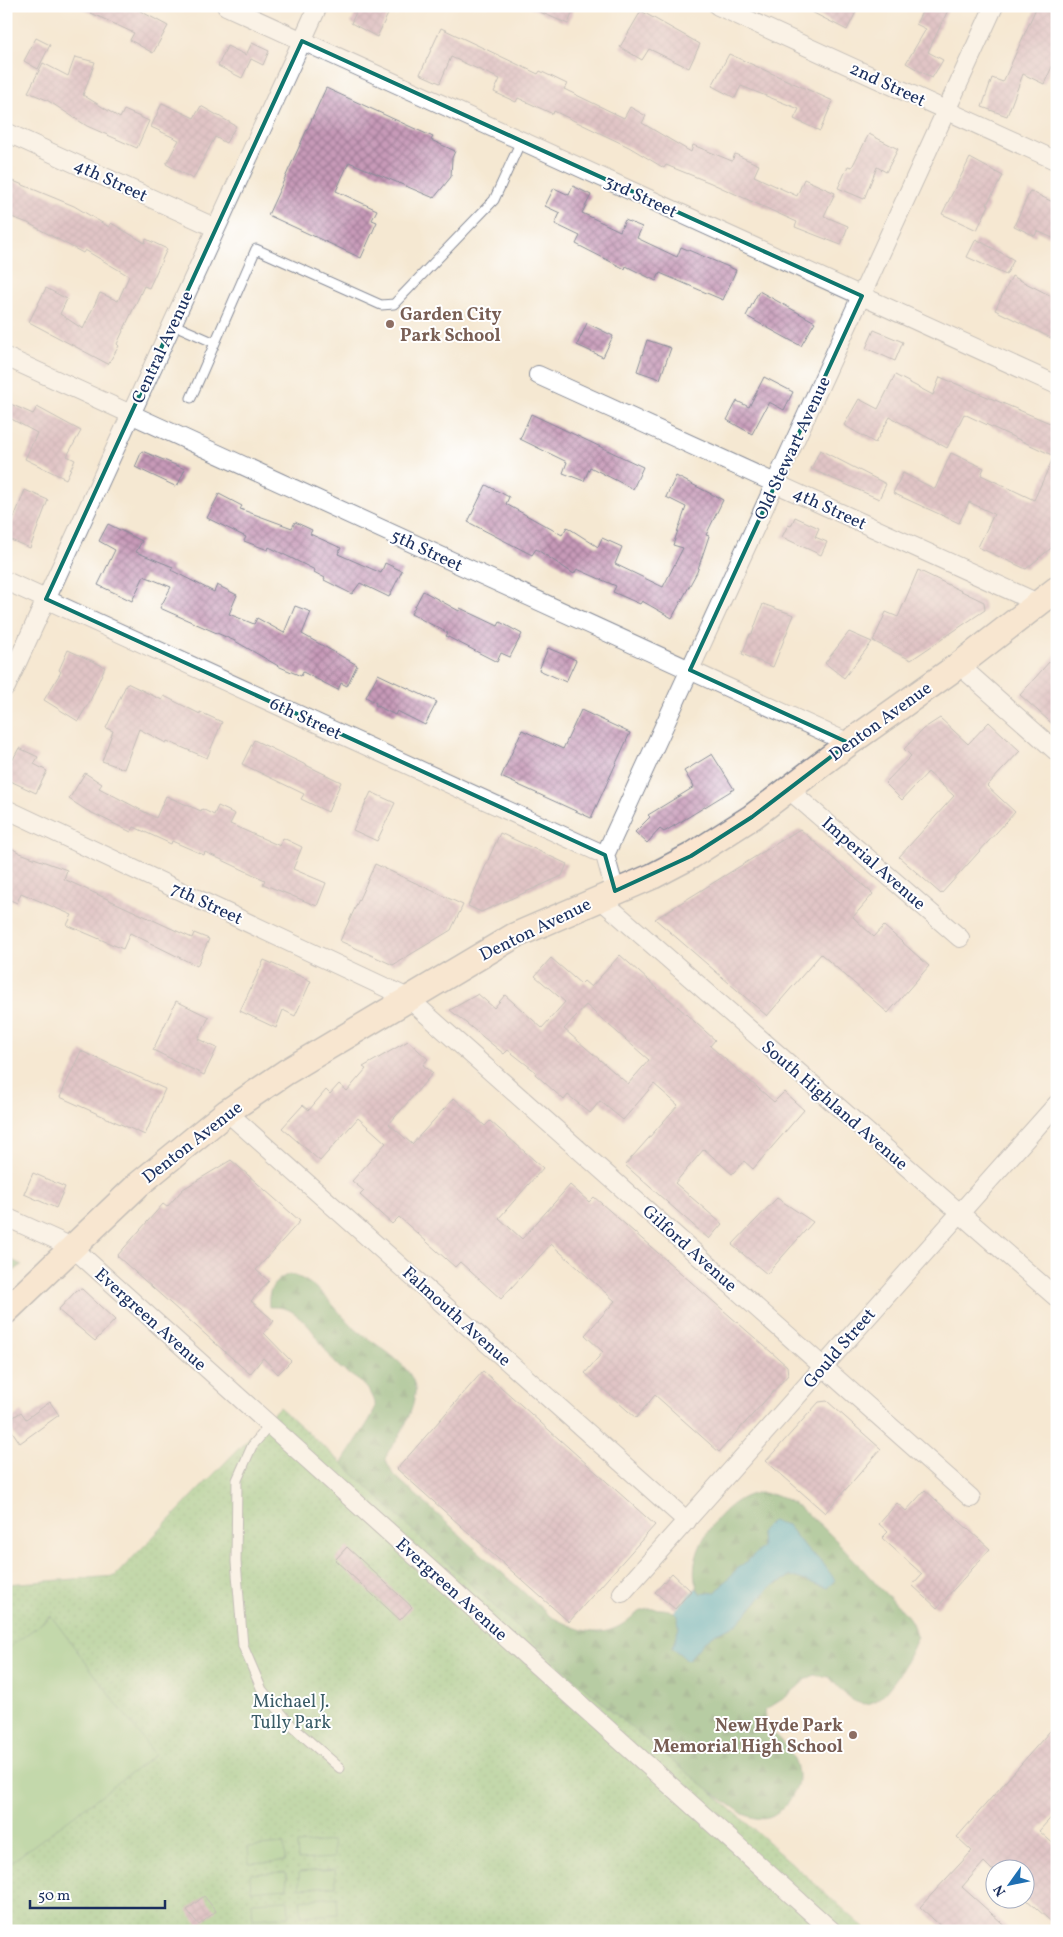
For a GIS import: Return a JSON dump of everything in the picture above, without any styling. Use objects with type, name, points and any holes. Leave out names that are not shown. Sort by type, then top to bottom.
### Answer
[{"type":"main road","name":"Denton Avenue","points":[[6,1311],[139,1184],[226,1112],[286,1072],[514,936],[607,894],[653,876],[691,856],[752,817],[849,743],[959,665],[1048,597]]},
{"type":"street","name":"3rd Street","points":[[226,6],[1057,385]]},
{"type":"street","name":"Central Avenue","points":[[6,687],[318,6]]},
{"type":"street","name":"2nd Street","points":[[718,6],[1057,161]]},
{"type":"street","name":"Old Stewart Avenue","points":[[605,855],[994,6]]},
{"type":"street","name":"4th Street","points":[[6,132],[216,228]]},
{"type":"street","name":"5th Street","points":[[6,357],[849,743]]},
{"type":"street","name":"4th Street","points":[[538,375],[776,483],[1048,597]]},
{"type":"street","name":"6th Street","points":[[6,581],[605,855]]},
{"type":"street","points":[[959,665],[1057,752]]},
{"type":"street","name":"Imperial Avenue","points":[[788,789],[960,938]]},
{"type":"street","name":"7th Street","points":[[6,809],[408,998]]},
{"type":"street","points":[[605,855],[607,894]]},
{"type":"street","name":"South Highland Avenue","points":[[607,894],[712,997],[1057,1298]]},
{"type":"street","name":"Gilford Avenue","points":[[408,998],[971,1498]]},
{"type":"street","name":"Gould Street","points":[[622,1593],[958,1212],[1057,1104]]},
{"type":"street","name":"Falmouth Avenue","points":[[226,1112],[687,1520]]},
{"type":"street","name":"Evergreen Avenue","points":[[6,1217],[72,1248],[832,1931]]},
{"type":"lane","points":[[191,398],[256,249],[381,305],[394,304],[494,200],[521,141]]},
{"type":"lane","points":[[172,324],[215,343]]},
{"type":"lane","points":[[270,1425],[252,1446],[237,1480],[236,1562],[243,1646],[262,1690],[292,1726],[340,1768]]},
{"type":"highlighted area","points":[[302,41],[862,296],[690,670],[849,743],[752,817],[691,856],[615,891],[605,855],[46,599]]},
{"type":"green space","points":[[6,1257],[22,1265],[6,1277]]},
{"type":"green space","points":[[289,1274],[299,1277],[316,1288],[350,1324],[401,1363],[409,1373],[414,1383],[415,1394],[411,1412],[386,1457],[393,1474],[550,1616],[580,1629],[597,1632],[620,1626],[639,1612],[645,1610],[670,1610],[678,1615],[679,1628],[672,1648],[688,1660],[703,1643],[716,1633],[737,1624],[769,1588],[791,1576],[828,1588],[822,1562],[806,1549],[787,1525],[761,1532],[762,1548],[735,1571],[716,1592],[701,1594],[695,1580],[695,1564],[700,1547],[709,1530],[734,1503],[749,1495],[763,1493],[775,1495],[796,1505],[822,1526],[908,1616],[917,1638],[897,1677],[882,1696],[874,1702],[866,1704],[849,1698],[829,1677],[815,1675],[808,1678],[786,1697],[764,1711],[770,1729],[790,1752],[794,1760],[798,1777],[797,1785],[789,1802],[772,1817],[758,1819],[743,1814],[669,1758],[565,1670],[342,1463],[374,1412],[375,1402],[366,1387],[338,1366],[301,1318],[288,1310],[279,1307],[269,1307],[270,1290],[279,1280]]},
{"type":"green space","name":"Michael J. Tully Park","points":[[279,1407],[868,1931],[6,1931],[6,1584],[115,1576]]},
{"type":"green space","points":[[51,1616],[155,1755],[6,1866],[6,1650]]},
{"type":"green space","points":[[333,1841],[334,1858],[298,1860],[297,1844]]},
{"type":"green space","points":[[284,1844],[285,1861],[249,1863],[248,1847]]},
{"type":"green space","points":[[335,1869],[336,1886],[300,1888],[299,1872]]},
{"type":"green space","points":[[286,1872],[287,1888],[251,1891],[250,1874]]},
{"type":"green space","points":[[337,1897],[338,1914],[302,1916],[300,1900]]},
{"type":"green space","points":[[288,1900],[289,1916],[253,1919],[252,1902]]},
{"type":"green space","points":[[339,1925],[339,1931],[303,1931],[302,1927]]},
{"type":"water","points":[[772,1521],[787,1525],[806,1549],[822,1562],[835,1580],[827,1588],[791,1576],[769,1588],[737,1624],[716,1633],[703,1643],[688,1660],[672,1648],[679,1628],[678,1615],[674,1612],[696,1588],[701,1594],[716,1592],[735,1571],[762,1548],[761,1532]]},
{"type":"building","points":[[76,6],[131,6],[168,26],[153,53],[130,40],[134,33]]},
{"type":"building","points":[[359,6],[377,6],[389,12],[377,37],[351,23]]},
{"type":"building","points":[[526,6],[575,6],[568,24]]},
{"type":"building","points":[[800,6],[859,6],[847,30]]},
{"type":"building","points":[[925,6],[950,6],[928,52],[943,60],[932,78],[906,63],[926,29],[916,24]]},
{"type":"building","points":[[1037,6],[1049,6],[1057,10],[1057,56],[1044,84],[1023,74],[1007,116],[982,107],[992,78],[1003,82]]},
{"type":"building","points":[[641,11],[700,44],[689,68],[649,49],[642,60],[620,47]]},
{"type":"building","points":[[441,28],[538,74],[540,71],[567,84],[564,89],[624,118],[630,107],[646,116],[642,123],[691,152],[693,145],[732,161],[735,154],[759,165],[754,176],[797,196],[804,179],[835,193],[824,216],[848,226],[841,245],[795,227],[797,222],[711,183],[666,165],[664,168],[629,147],[554,111],[553,114],[518,98],[516,102],[494,92],[500,79],[451,57],[440,83],[420,74]]},
{"type":"building","points":[[36,38],[50,45],[38,69],[24,61]]},
{"type":"building","points":[[252,43],[269,51],[263,65],[251,59],[242,78],[218,66],[227,46],[246,55]]},
{"type":"building","points":[[729,54],[833,101],[820,131],[794,119],[799,109],[741,86],[735,98],[712,86]]},
{"type":"building","points":[[75,57],[95,62],[83,95],[120,118],[124,110],[149,121],[137,148],[87,126],[47,100],[28,92],[43,63],[68,76]]},
{"type":"building","points":[[326,88],[433,137],[431,140],[455,151],[452,158],[451,177],[434,198],[349,162],[336,191],[377,210],[372,220],[377,222],[361,258],[268,215]]},
{"type":"building","points":[[162,103],[194,118],[201,106],[236,126],[226,143],[215,137],[193,179],[166,164],[179,140],[151,127]]},
{"type":"building","points":[[869,134],[898,149],[886,172],[877,167],[864,199],[838,188],[848,166],[852,167]]},
{"type":"building","points":[[970,158],[1003,176],[987,204],[989,205],[977,230],[942,214]]},
{"type":"building","points":[[6,178],[74,206],[109,227],[111,223],[145,243],[146,239],[167,249],[149,288],[144,286],[117,344],[119,346],[108,364],[29,322],[46,288],[67,299],[60,314],[83,329],[100,293],[118,301],[129,276],[85,250],[83,253],[28,223],[6,215]]},
{"type":"building","points":[[573,186],[591,195],[582,213],[620,231],[625,220],[642,227],[637,238],[677,257],[681,247],[736,270],[723,300],[660,273],[656,281],[626,266],[625,269],[576,244],[580,236],[555,224],[560,213],[545,206],[554,188],[569,195]]},
{"type":"building","points":[[1030,191],[1057,204],[1057,240],[1037,231],[1035,236],[1014,226]]},
{"type":"building","points":[[976,239],[1014,260],[1006,275],[967,257]]},
{"type":"building","points":[[1012,276],[1057,299],[1057,341],[995,310]]},
{"type":"building","points":[[759,291],[815,322],[801,346],[746,316]]},
{"type":"building","points":[[587,323],[613,336],[603,357],[577,345]]},
{"type":"building","points":[[874,330],[903,342],[895,361],[866,348]]},
{"type":"building","points":[[647,340],[671,348],[660,379],[637,371]]},
{"type":"building","points":[[895,375],[933,395],[940,377],[1057,426],[1057,543],[1026,569],[978,547],[994,514],[969,502],[959,523],[893,493],[903,473],[935,489],[951,453],[984,468],[981,475],[1034,500],[1054,456],[964,414],[947,448],[890,417],[875,443],[844,425],[859,399],[878,409]]},
{"type":"building","points":[[764,377],[793,392],[784,410],[769,402],[752,434],[727,420],[737,401],[749,407]]},
{"type":"building","points":[[6,402],[33,414],[37,407],[81,431],[67,456],[75,460],[66,479],[25,459],[37,433],[6,416]]},
{"type":"building","points":[[531,414],[643,467],[633,489],[590,467],[584,481],[563,473],[567,462],[520,439]]},
{"type":"building","points":[[820,450],[886,484],[879,499],[811,469]]},
{"type":"building","points":[[142,451],[185,469],[177,487],[135,467]]},
{"type":"building","points":[[676,476],[723,500],[706,535],[709,536],[697,572],[672,618],[642,601],[640,604],[613,592],[616,586],[577,569],[574,574],[536,549],[532,555],[468,522],[486,485],[509,497],[506,504],[562,535],[567,527],[598,547],[602,538],[622,547],[615,564],[663,587],[683,548],[673,545],[686,507],[666,497]]},
{"type":"building","points":[[25,490],[48,500],[30,548],[6,538]]},
{"type":"building","points":[[219,494],[242,506],[240,509],[292,528],[295,522],[312,530],[310,534],[341,548],[338,554],[381,573],[385,563],[402,571],[389,597],[360,583],[352,594],[324,580],[325,578],[314,572],[315,570],[269,547],[268,550],[244,541],[246,537],[207,518]]},
{"type":"building","points":[[795,517],[819,528],[815,537],[827,542],[821,555],[782,537],[788,525],[791,526]]},
{"type":"building","points":[[108,524],[142,541],[136,552],[173,567],[171,570],[214,592],[217,585],[237,595],[229,614],[254,624],[257,618],[284,633],[295,606],[311,612],[302,634],[357,665],[347,686],[341,683],[338,690],[303,672],[301,676],[280,667],[235,641],[160,608],[171,587],[144,576],[132,601],[98,585],[115,550],[99,541]]},
{"type":"building","points":[[918,570],[984,602],[985,610],[911,660],[873,641],[886,612],[898,617]]},
{"type":"building","points":[[423,591],[459,611],[460,608],[498,626],[500,622],[522,634],[510,657],[501,653],[497,662],[446,636],[448,633],[411,614]]},
{"type":"building","points":[[763,604],[794,615],[773,667],[742,654]]},
{"type":"building","points":[[849,632],[872,642],[844,678],[825,663]]},
{"type":"building","points":[[548,648],[576,660],[566,682],[539,670]]},
{"type":"building","points":[[68,650],[105,667],[90,701],[78,721],[44,700],[61,672],[59,670]]},
{"type":"building","points":[[1057,653],[1057,728],[1020,695]]},
{"type":"building","points":[[378,674],[437,702],[425,725],[397,711],[395,715],[375,705],[376,703],[366,697]]},
{"type":"building","points":[[127,683],[162,700],[164,696],[200,714],[200,712],[222,722],[207,758],[167,741],[166,743],[139,729],[124,769],[102,761],[113,731],[106,728]]},
{"type":"building","points":[[581,710],[630,733],[591,818],[501,777],[522,730],[563,749]]},
{"type":"building","points":[[940,718],[968,744],[989,722],[1020,751],[987,786],[1015,812],[941,894],[899,857],[954,796],[928,772],[902,800],[885,783],[911,756],[904,749],[923,729]]},
{"type":"building","points":[[254,740],[341,782],[328,812],[301,799],[304,794],[242,764]]},
{"type":"building","points":[[19,748],[38,757],[34,764],[47,771],[36,793],[6,779],[6,761],[11,763]]},
{"type":"building","points":[[712,754],[734,789],[664,832],[660,829],[647,843],[635,832],[650,817],[648,815],[694,787],[684,771]]},
{"type":"building","points":[[85,773],[102,784],[99,788],[156,818],[166,796],[214,815],[218,806],[235,814],[230,824],[280,846],[283,838],[302,847],[293,869],[326,883],[317,906],[263,884],[265,880],[205,852],[204,855],[172,841],[171,844],[134,827],[131,832],[86,810],[69,799]]},
{"type":"building","points":[[371,792],[395,803],[377,841],[353,830]]},
{"type":"building","points":[[800,829],[873,894],[853,917],[874,937],[884,926],[929,966],[888,1013],[821,954],[767,1016],[655,919]]},
{"type":"building","points":[[500,833],[567,864],[562,876],[481,912],[468,906]]},
{"type":"building","points":[[6,845],[20,853],[67,870],[64,879],[192,938],[194,933],[209,939],[197,966],[130,933],[123,949],[67,925],[72,915],[21,893],[17,903],[6,898]]},
{"type":"building","points":[[375,864],[463,905],[451,930],[393,965],[340,941]]},
{"type":"building","points":[[620,955],[715,1040],[710,1046],[774,1102],[784,1092],[804,1110],[753,1169],[744,1161],[732,1174],[704,1149],[675,1183],[722,1224],[709,1239],[625,1165],[678,1105],[654,1084],[623,1120],[600,1101],[590,1113],[568,1095],[564,1100],[535,1074],[536,1072],[508,1050],[504,1054],[450,1010],[478,994],[494,1008],[505,995],[542,1028],[565,1002],[535,976],[551,958],[581,984],[584,981],[591,987]],"holes":[[[586,1005],[649,1060],[628,1084],[564,1029]]]},
{"type":"building","points":[[264,960],[311,981],[295,1016],[283,1010],[276,1028],[240,1011]]},
{"type":"building","points":[[176,1001],[209,1017],[198,1039],[217,1048],[204,1075],[153,1050]]},
{"type":"building","points":[[408,1041],[428,1059],[423,1065],[433,1073],[389,1124],[412,1144],[454,1098],[485,1126],[490,1121],[543,1168],[499,1218],[522,1239],[570,1185],[589,1202],[594,1197],[787,1366],[788,1375],[719,1452],[655,1395],[636,1418],[585,1373],[603,1352],[585,1335],[615,1301],[551,1244],[501,1299],[460,1262],[455,1267],[399,1217],[392,1224],[360,1195],[364,1191],[352,1181],[386,1143],[358,1118],[320,1161],[282,1128],[303,1105],[309,1110],[326,1090],[330,1094],[339,1084],[347,1091],[366,1069],[363,1067]]},
{"type":"building","points":[[81,1051],[165,1089],[145,1135],[60,1097]]},
{"type":"building","points":[[231,1160],[300,1221],[256,1270],[269,1281],[251,1301],[274,1321],[264,1333],[291,1361],[278,1374],[263,1358],[250,1374],[117,1256],[163,1204],[167,1207],[183,1189]]},
{"type":"building","points":[[33,1173],[65,1187],[56,1208],[24,1194]]},
{"type":"building","points":[[777,1198],[813,1222],[767,1274],[732,1245]]},
{"type":"building","points":[[82,1289],[115,1320],[95,1341],[58,1310],[77,1290]]},
{"type":"building","points":[[483,1371],[655,1525],[569,1622],[397,1469]]},
{"type":"building","points":[[827,1401],[881,1449],[825,1513],[766,1461],[819,1402]]},
{"type":"building","points":[[50,1402],[59,1415],[20,1443],[6,1422],[21,1412],[26,1419]]},
{"type":"building","points":[[925,1490],[990,1549],[937,1608],[912,1585],[922,1574],[882,1538],[888,1532],[879,1524],[897,1503],[906,1511]]},
{"type":"building","points":[[347,1547],[412,1607],[400,1620],[335,1560]]},
{"type":"building","points":[[672,1573],[691,1591],[675,1609],[655,1592]]},
{"type":"building","points":[[1057,1723],[1057,1811],[1039,1831],[1057,1847],[1057,1927],[1036,1908],[1036,1860],[986,1860],[986,1864],[984,1862],[962,1887],[1011,1931],[946,1931],[920,1907],[972,1851],[957,1837]]},
{"type":"building","points":[[204,1896],[216,1911],[199,1925],[187,1910]]},
{"type":"place","name":"Garden City Park School","points":[[390,324]]},
{"type":"place","name":"New Hyde Park Memorial High School","points":[[853,1735]]}]
